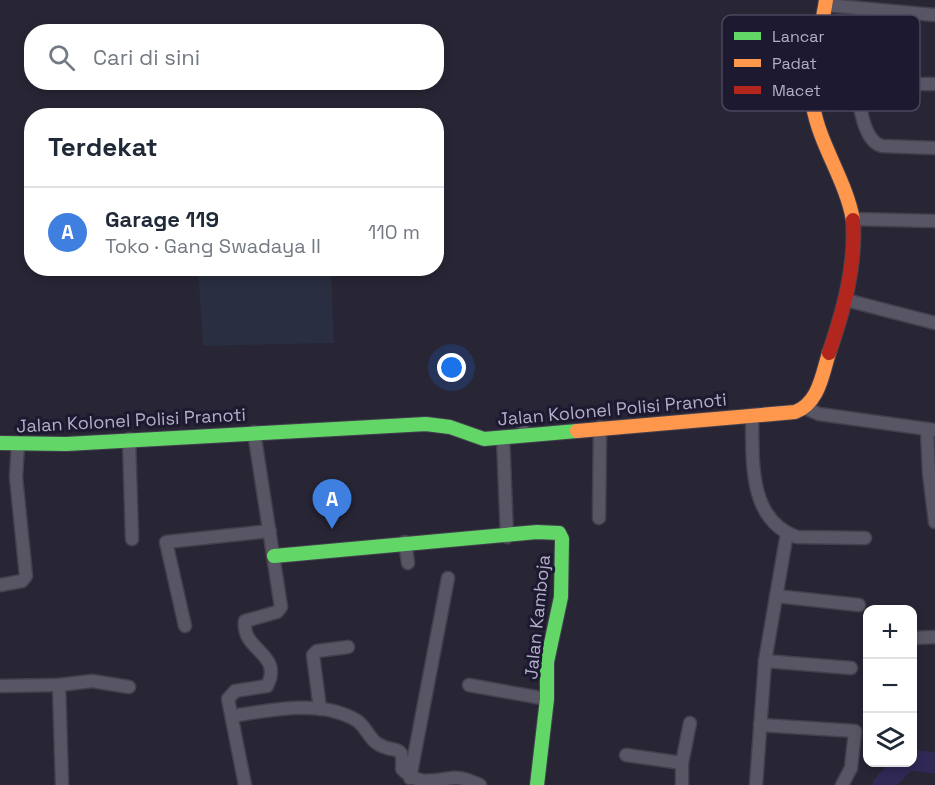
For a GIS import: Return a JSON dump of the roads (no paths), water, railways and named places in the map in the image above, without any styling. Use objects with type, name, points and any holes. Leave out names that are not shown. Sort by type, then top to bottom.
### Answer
[{"type":"street","points":[[826,3],[935,15]]},
{"type":"street","points":[[815,111],[853,219],[851,272],[846,300],[814,398],[806,408],[819,414],[931,430],[929,473],[935,522]]},
{"type":"street","points":[[862,111],[867,131],[874,143],[882,146],[935,148]]},
{"type":"street","points":[[853,219],[935,221]]},
{"type":"street","points":[[846,300],[935,323]]},
{"type":"street","name":"Jalan Kolonel Polisi Pranoti","points":[[0,443],[18,444],[426,424],[450,427],[477,438],[503,437],[795,412],[806,408]]},
{"type":"street","points":[[752,415],[758,500],[787,533],[809,538],[865,538]]},
{"type":"street","points":[[599,518],[600,427]]},
{"type":"street","points":[[245,785],[228,699],[231,694],[267,686],[271,678],[270,665],[265,654],[254,647],[244,627],[245,621],[280,610],[274,555],[254,432]]},
{"type":"street","points":[[274,555],[336,547],[366,548],[405,542],[507,537],[503,437]]},
{"type":"street","points":[[129,439],[132,540]]},
{"type":"street","points":[[0,585],[22,581],[26,576],[16,477],[18,444]]},
{"type":"street","points":[[185,626],[166,542],[270,531]]},
{"type":"street","name":"Jalan Kamboja","points":[[507,537],[556,532],[562,539],[561,597],[548,662],[547,699],[537,785]]},
{"type":"street","points":[[756,785],[765,661],[787,533]]},
{"type":"street","points":[[405,542],[408,563]]},
{"type":"street","points":[[410,778],[448,578]]},
{"type":"street","points":[[776,596],[859,605]]},
{"type":"street","points":[[917,638],[935,637]]},
{"type":"street","points":[[320,709],[313,655],[317,651],[348,647]]},
{"type":"street","points":[[765,661],[851,668]]},
{"type":"street","points":[[0,686],[59,685],[92,681],[129,687]]},
{"type":"street","points":[[59,685],[62,785]]},
{"type":"street","points":[[469,685],[547,699]]},
{"type":"street","points":[[232,716],[272,710],[320,709],[342,714],[357,721],[378,744],[401,751],[403,754],[402,769],[410,778],[429,783],[465,778],[480,785]]},
{"type":"street","points":[[682,785],[682,763],[690,723]]},
{"type":"street","points":[[760,725],[855,731],[851,768],[842,785]]},
{"type":"street","points":[[626,755],[682,763]]},
{"type":"waterway","points":[[917,761],[935,763]]},
{"type":"waterway","points":[[883,785],[900,767]]},
{"type":"place","name":"Garage 119","points":[[332,529]]}]
